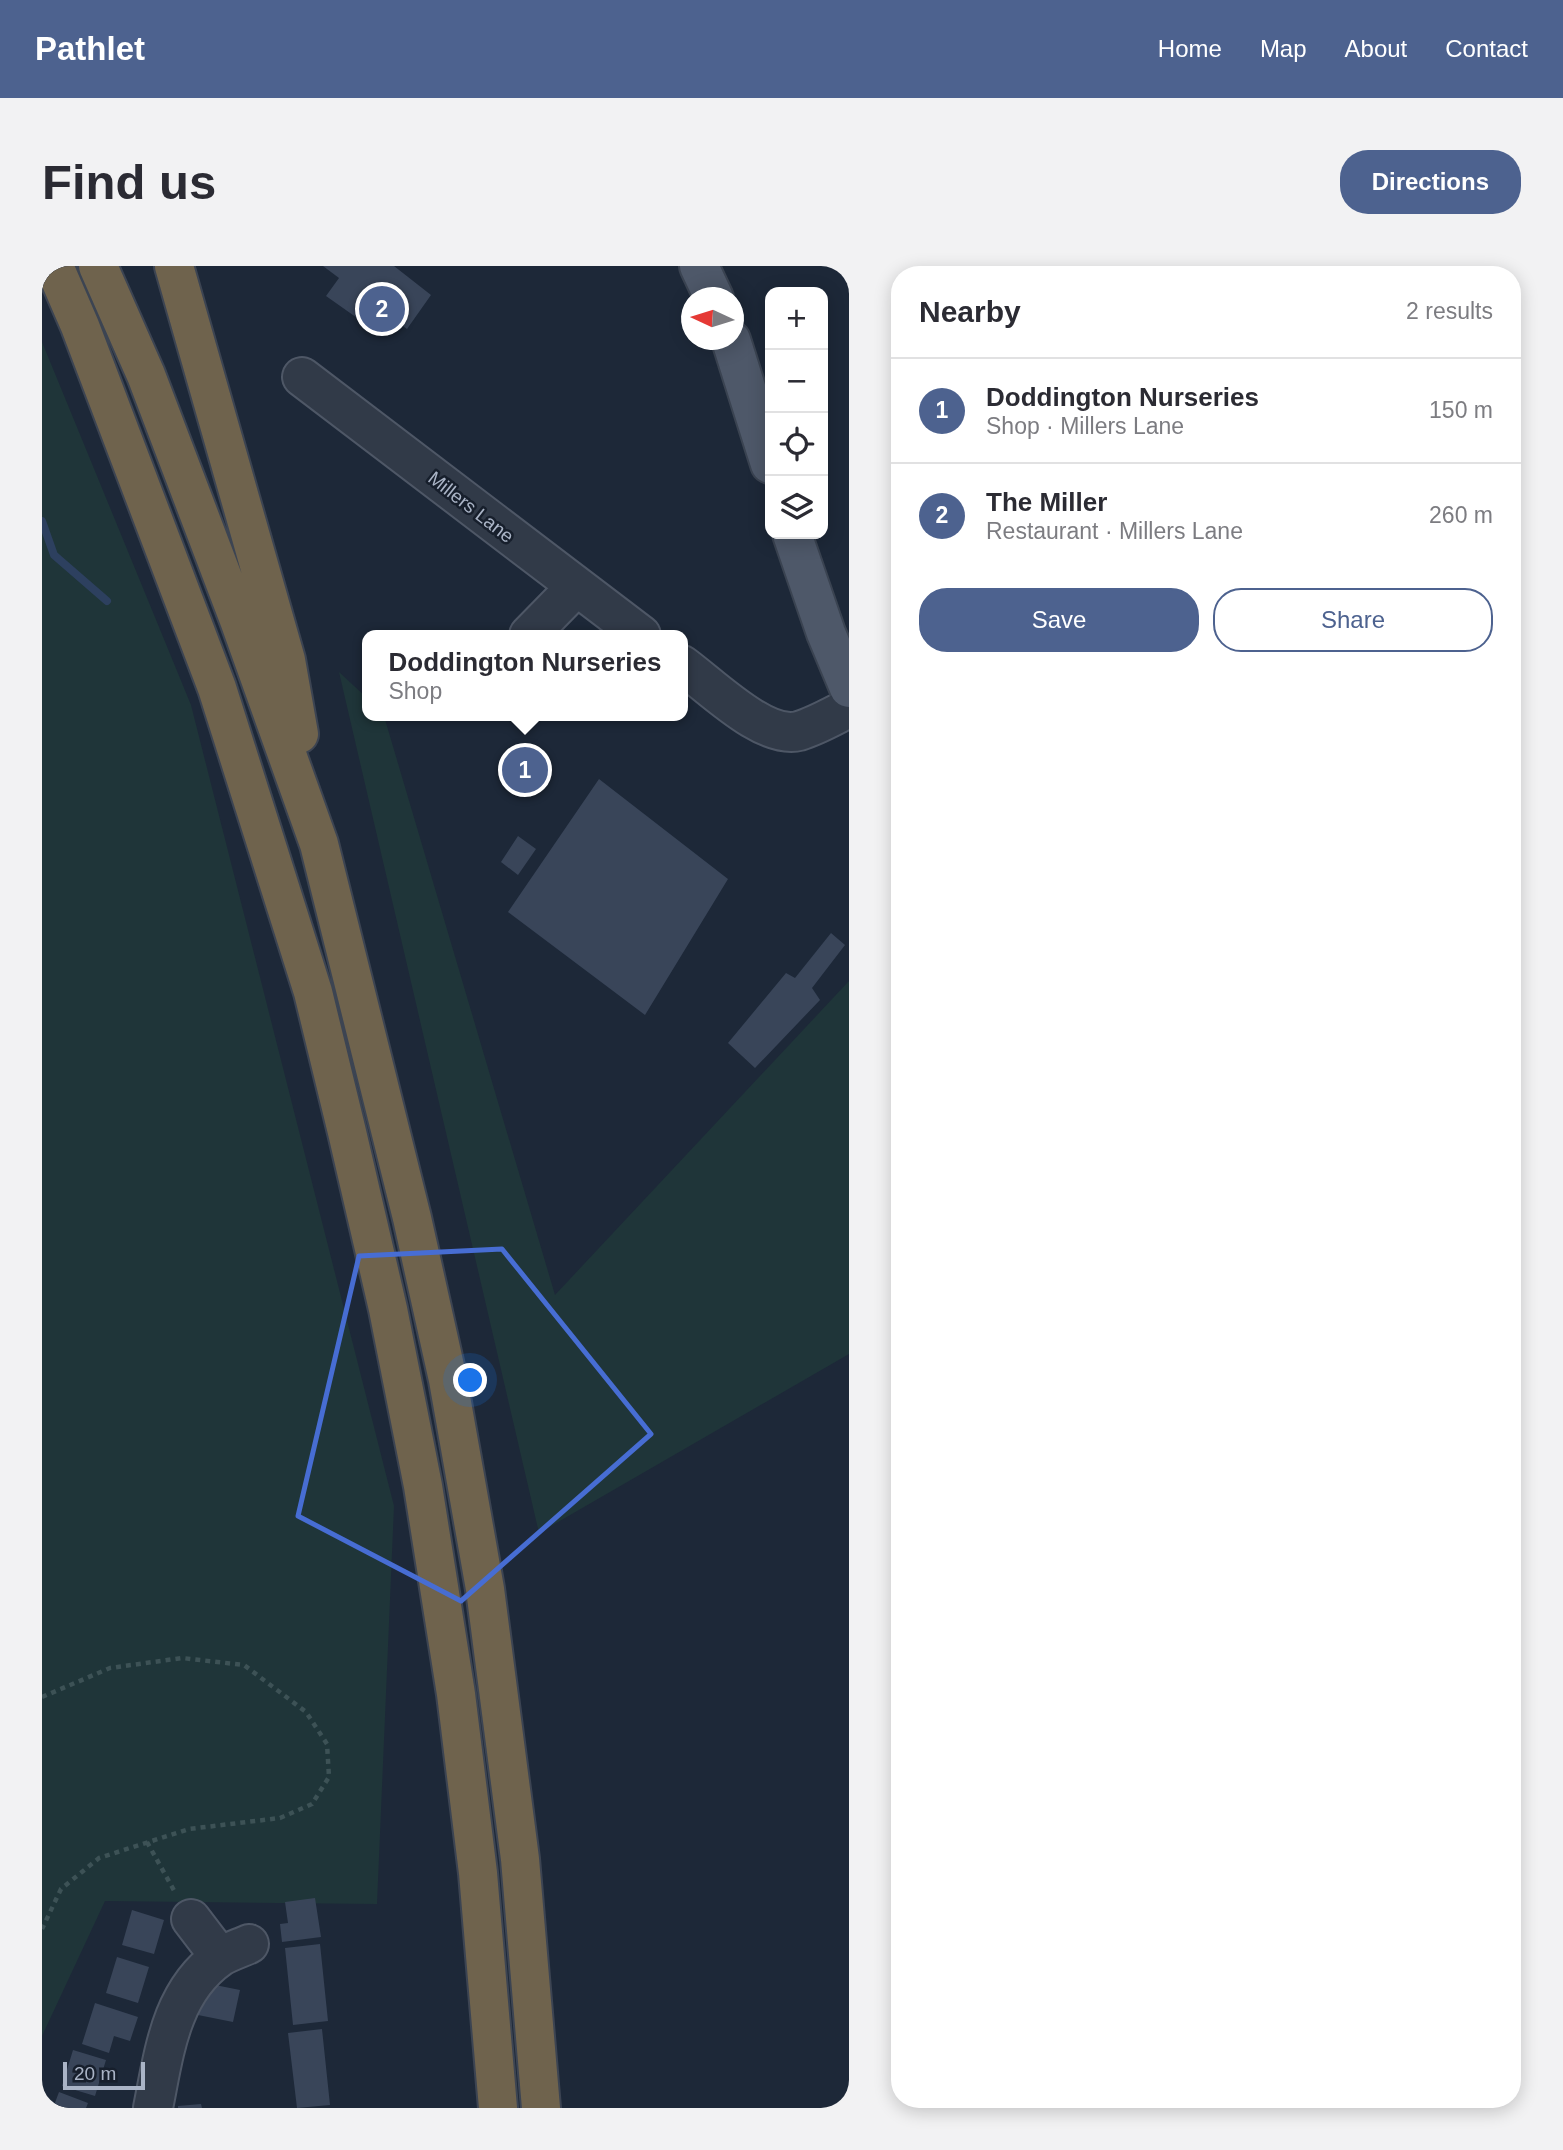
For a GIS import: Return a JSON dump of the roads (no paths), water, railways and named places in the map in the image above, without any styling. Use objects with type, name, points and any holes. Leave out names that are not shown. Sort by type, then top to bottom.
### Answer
[{"type":"highway","points":[[54,266],[80,326],[217,688],[313,992],[344,1119],[388,1309],[423,1486],[456,1694],[478,1873],[498,2108]]},
{"type":"highway","points":[[98,266],[146,375],[239,620],[318,844]]},
{"type":"highway","points":[[174,266],[286,660],[318,844],[412,1218],[448,1380],[485,1589],[520,1859],[541,2108]]},
{"type":"main road","points":[[699,266],[710,287]]},
{"type":"main road","points":[[734,350],[765,448]]},
{"type":"main road","points":[[794,539],[826,633],[849,688]]},
{"type":"street","name":"Millers Lane","points":[[302,377],[634,630]]},
{"type":"street","points":[[534,630],[576,587]]},
{"type":"street","points":[[688,670],[760,724],[780,732],[797,732],[849,708]]},
{"type":"street","points":[[153,2108],[170,2022],[194,1982],[234,1951],[191,1919]]},
{"type":"waterway","points":[[42,521],[54,555],[107,601]]},
{"type":"place","name":"The Miller","points":[[382,309]]},
{"type":"place","name":"Doddington Nurseries","points":[[525,770]]}]
